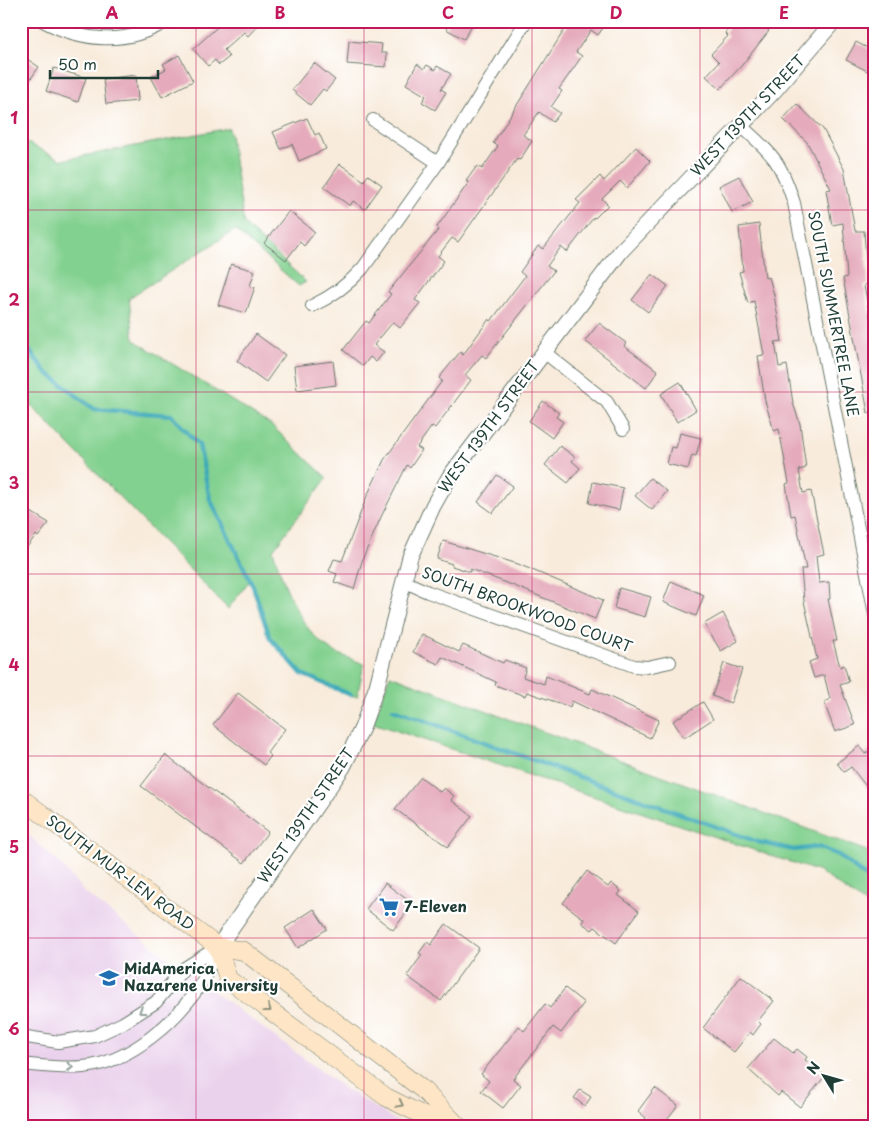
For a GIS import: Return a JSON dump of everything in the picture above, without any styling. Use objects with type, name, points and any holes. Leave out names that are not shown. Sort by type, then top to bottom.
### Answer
[{"type":"main road","name":"SOUTH MUR-LEN ROAD","points":[[21,798],[218,947],[244,952],[423,1090],[459,1127]]},
{"type":"main road","points":[[218,947],[228,979],[386,1097],[446,1127]]},
{"type":"street","points":[[43,21],[80,37],[103,40],[139,34],[167,21]]},
{"type":"street","points":[[312,306],[333,296],[351,282],[401,216],[438,163],[526,21]]},
{"type":"street","name":"WEST 139TH STREET","points":[[218,947],[342,767],[362,728],[376,686],[403,581],[417,540],[450,476],[621,251],[741,126],[834,21]]},
{"type":"street","points":[[373,120],[438,163]]},
{"type":"street","name":"SOUTH SUMMERTREE LANE","points":[[741,126],[771,152],[787,180],[794,203],[875,614]]},
{"type":"street","points":[[544,352],[607,402],[623,429]]},
{"type":"street","name":"SOUTH BROOKWOOD COURT","points":[[403,581],[428,592],[616,660],[647,667],[670,662]]},
{"type":"street","points":[[21,1038],[27,1037],[58,1042],[95,1036],[123,1023],[156,1002],[182,969],[218,947]]},
{"type":"street","points":[[21,1064],[84,1067],[115,1059],[144,1042],[178,1012],[202,981],[218,947]]},
{"type":"shaded area","name":"MidAmerica Nazarene University","points":[[21,828],[65,869],[84,892],[172,961],[341,1086],[406,1127],[21,1127]]},
{"type":"green space","points":[[229,128],[244,224],[306,282],[299,286],[235,230],[129,298],[134,340],[271,425],[327,478],[273,550],[293,604],[309,629],[328,648],[364,664],[357,697],[302,674],[270,638],[250,580],[228,609],[21,395],[21,140],[62,160]]},
{"type":"green space","points":[[390,675],[875,854],[875,911],[820,872],[373,723]]},
{"type":"building","points":[[224,21],[262,21],[248,36],[244,32],[224,50],[229,57],[219,65],[215,60],[208,66],[193,49]]},
{"type":"building","points":[[451,21],[474,21],[464,39],[446,29]]},
{"type":"building","points":[[570,21],[608,21],[598,35],[591,30],[576,52],[582,56],[559,89],[562,91],[551,107],[560,113],[553,122],[539,112],[523,135],[532,141],[520,160],[517,159],[458,242],[452,238],[438,256],[444,261],[415,300],[420,303],[400,328],[393,322],[374,345],[384,352],[376,362],[370,357],[363,366],[343,350],[366,321],[369,323],[391,294],[388,292],[439,229],[437,227],[469,182],[466,181],[477,166],[482,169],[498,146],[493,143]]},
{"type":"building","points":[[748,21],[757,21],[769,31],[720,89],[706,76],[719,62],[711,54],[728,36],[725,33],[734,22],[742,28]]},
{"type":"building","points":[[349,41],[382,44],[381,53],[387,53],[386,67],[347,64]]},
{"type":"building","points":[[856,42],[875,52],[875,75],[846,60]]},
{"type":"building","points":[[21,55],[39,67],[21,92]]},
{"type":"building","points":[[179,55],[193,81],[162,97],[151,77],[166,69],[163,64]]},
{"type":"building","points":[[314,63],[335,80],[326,91],[323,89],[310,105],[292,90]]},
{"type":"building","points":[[417,64],[424,69],[427,65],[435,70],[437,66],[451,74],[441,89],[446,92],[435,110],[422,102],[426,96],[406,84]]},
{"type":"building","points":[[54,68],[86,78],[78,102],[46,91]]},
{"type":"building","points":[[136,75],[138,101],[106,104],[103,79]]},
{"type":"building","points":[[797,104],[823,129],[844,169],[855,231],[864,231],[868,284],[864,285],[870,317],[875,317],[875,412],[868,413],[843,278],[847,277],[843,223],[832,225],[826,190],[831,189],[807,142],[783,119]]},
{"type":"building","points":[[307,118],[315,135],[319,133],[326,149],[299,161],[292,144],[281,149],[273,132]]},
{"type":"building","points":[[636,147],[650,161],[627,188],[620,181],[602,199],[608,205],[594,217],[567,252],[561,247],[547,266],[554,271],[486,358],[482,355],[465,375],[471,380],[435,428],[432,426],[417,447],[422,450],[410,468],[407,465],[381,517],[363,558],[354,589],[334,582],[337,574],[329,571],[334,559],[342,561],[367,496],[384,460],[442,381],[439,378],[460,352],[463,355],[489,319],[491,321],[525,276],[520,272],[538,246],[543,249],[580,203],[576,200],[600,176],[604,181]]},
{"type":"building","points":[[340,164],[364,181],[368,175],[382,185],[365,209],[353,201],[350,206],[324,187]]},
{"type":"building","points":[[739,176],[753,202],[732,212],[719,186]]},
{"type":"building","points":[[289,211],[315,232],[304,246],[300,242],[286,260],[264,243]]},
{"type":"building","points":[[759,224],[765,278],[769,277],[774,295],[782,341],[775,342],[779,367],[787,365],[793,403],[800,424],[806,468],[799,470],[803,493],[811,491],[824,554],[816,556],[819,583],[829,582],[830,599],[828,599],[837,641],[833,641],[840,667],[844,665],[849,682],[840,685],[855,725],[835,732],[824,702],[830,699],[824,675],[814,678],[809,662],[817,659],[804,601],[801,569],[806,569],[795,515],[791,516],[786,484],[789,483],[779,429],[774,431],[765,401],[758,356],[764,355],[754,301],[748,303],[739,272],[743,271],[739,227]]},
{"type":"building","points":[[231,264],[255,271],[250,286],[255,287],[246,313],[218,305]]},
{"type":"building","points":[[652,274],[668,286],[648,312],[632,300]]},
{"type":"building","points":[[599,323],[626,343],[624,346],[658,371],[646,388],[585,341]]},
{"type":"building","points":[[256,334],[285,355],[266,382],[237,361]]},
{"type":"building","points":[[333,361],[336,385],[297,390],[294,366]]},
{"type":"building","points":[[680,382],[696,410],[677,422],[661,394]]},
{"type":"building","points":[[543,401],[559,413],[556,417],[563,422],[552,438],[529,421]]},
{"type":"building","points":[[680,433],[701,438],[696,456],[692,455],[688,469],[667,464],[671,447],[676,448]]},
{"type":"building","points":[[560,446],[575,457],[572,461],[580,468],[568,483],[545,465]]},
{"type":"building","points":[[497,475],[513,486],[493,513],[478,502]]},
{"type":"building","points":[[650,478],[667,491],[652,510],[635,496]]},
{"type":"building","points":[[593,482],[623,488],[619,510],[589,503]]},
{"type":"building","points":[[21,506],[49,523],[38,537],[36,535],[21,555]]},
{"type":"building","points":[[443,541],[518,564],[603,600],[595,619],[470,569],[470,572],[437,559]]},
{"type":"building","points":[[671,581],[704,595],[696,616],[663,602]]},
{"type":"building","points":[[619,588],[651,597],[645,617],[614,608]]},
{"type":"building","points":[[723,613],[738,641],[721,651],[704,624]]},
{"type":"building","points":[[422,634],[459,652],[463,645],[503,663],[505,660],[526,668],[523,677],[544,684],[546,676],[590,694],[592,689],[659,720],[650,738],[572,701],[570,707],[527,692],[525,696],[495,685],[496,682],[442,657],[438,664],[413,652]]},
{"type":"building","points":[[724,663],[742,669],[731,703],[712,696]]},
{"type":"building","points":[[238,693],[285,729],[267,753],[271,756],[264,765],[213,725]]},
{"type":"building","points":[[703,702],[713,719],[684,738],[673,721]]},
{"type":"building","points":[[859,746],[865,754],[875,746],[875,798],[851,767],[844,772],[837,763]]},
{"type":"building","points":[[165,755],[268,832],[244,863],[141,786]]},
{"type":"building","points":[[421,777],[440,792],[444,788],[454,796],[451,800],[472,816],[448,847],[395,809]]},
{"type":"building","points":[[587,871],[608,887],[611,883],[621,891],[618,895],[639,911],[616,943],[595,927],[592,930],[582,923],[584,919],[563,903]]},
{"type":"building","name":"7-Eleven","points":[[385,883],[413,904],[393,930],[366,909]]},
{"type":"building","points":[[314,909],[327,929],[298,948],[285,928]]},
{"type":"building","points":[[446,924],[479,948],[441,1001],[407,976],[422,955],[419,953],[427,942],[431,945]]},
{"type":"building","points":[[741,976],[774,1001],[758,1021],[761,1024],[753,1035],[750,1032],[734,1052],[703,1028]]},
{"type":"building","points":[[565,988],[584,1003],[561,1033],[553,1027],[513,1079],[521,1085],[503,1108],[481,1091],[489,1081],[481,1074],[519,1026],[524,1031],[545,1004],[550,1008]]},
{"type":"building","points":[[774,1038],[793,1053],[797,1049],[807,1057],[805,1060],[825,1076],[800,1107],[781,1092],[778,1096],[748,1069]]},
{"type":"building","points":[[655,1088],[678,1105],[661,1127],[640,1127],[646,1118],[638,1111]]},
{"type":"building","points":[[580,1090],[591,1097],[585,1106],[574,1098]]},
{"type":"waterway","points":[[21,340],[46,372],[94,409],[171,415],[199,445],[210,499],[253,586],[270,638],[302,674],[351,695]]},
{"type":"waterway","points":[[393,709],[758,842],[794,850],[818,847],[838,855],[875,884]]},
{"type":"place","name":"7-Eleven","points":[[389,907]]},
{"type":"place","name":"MidAmerica Nazarene University","points":[[109,978]]}]
